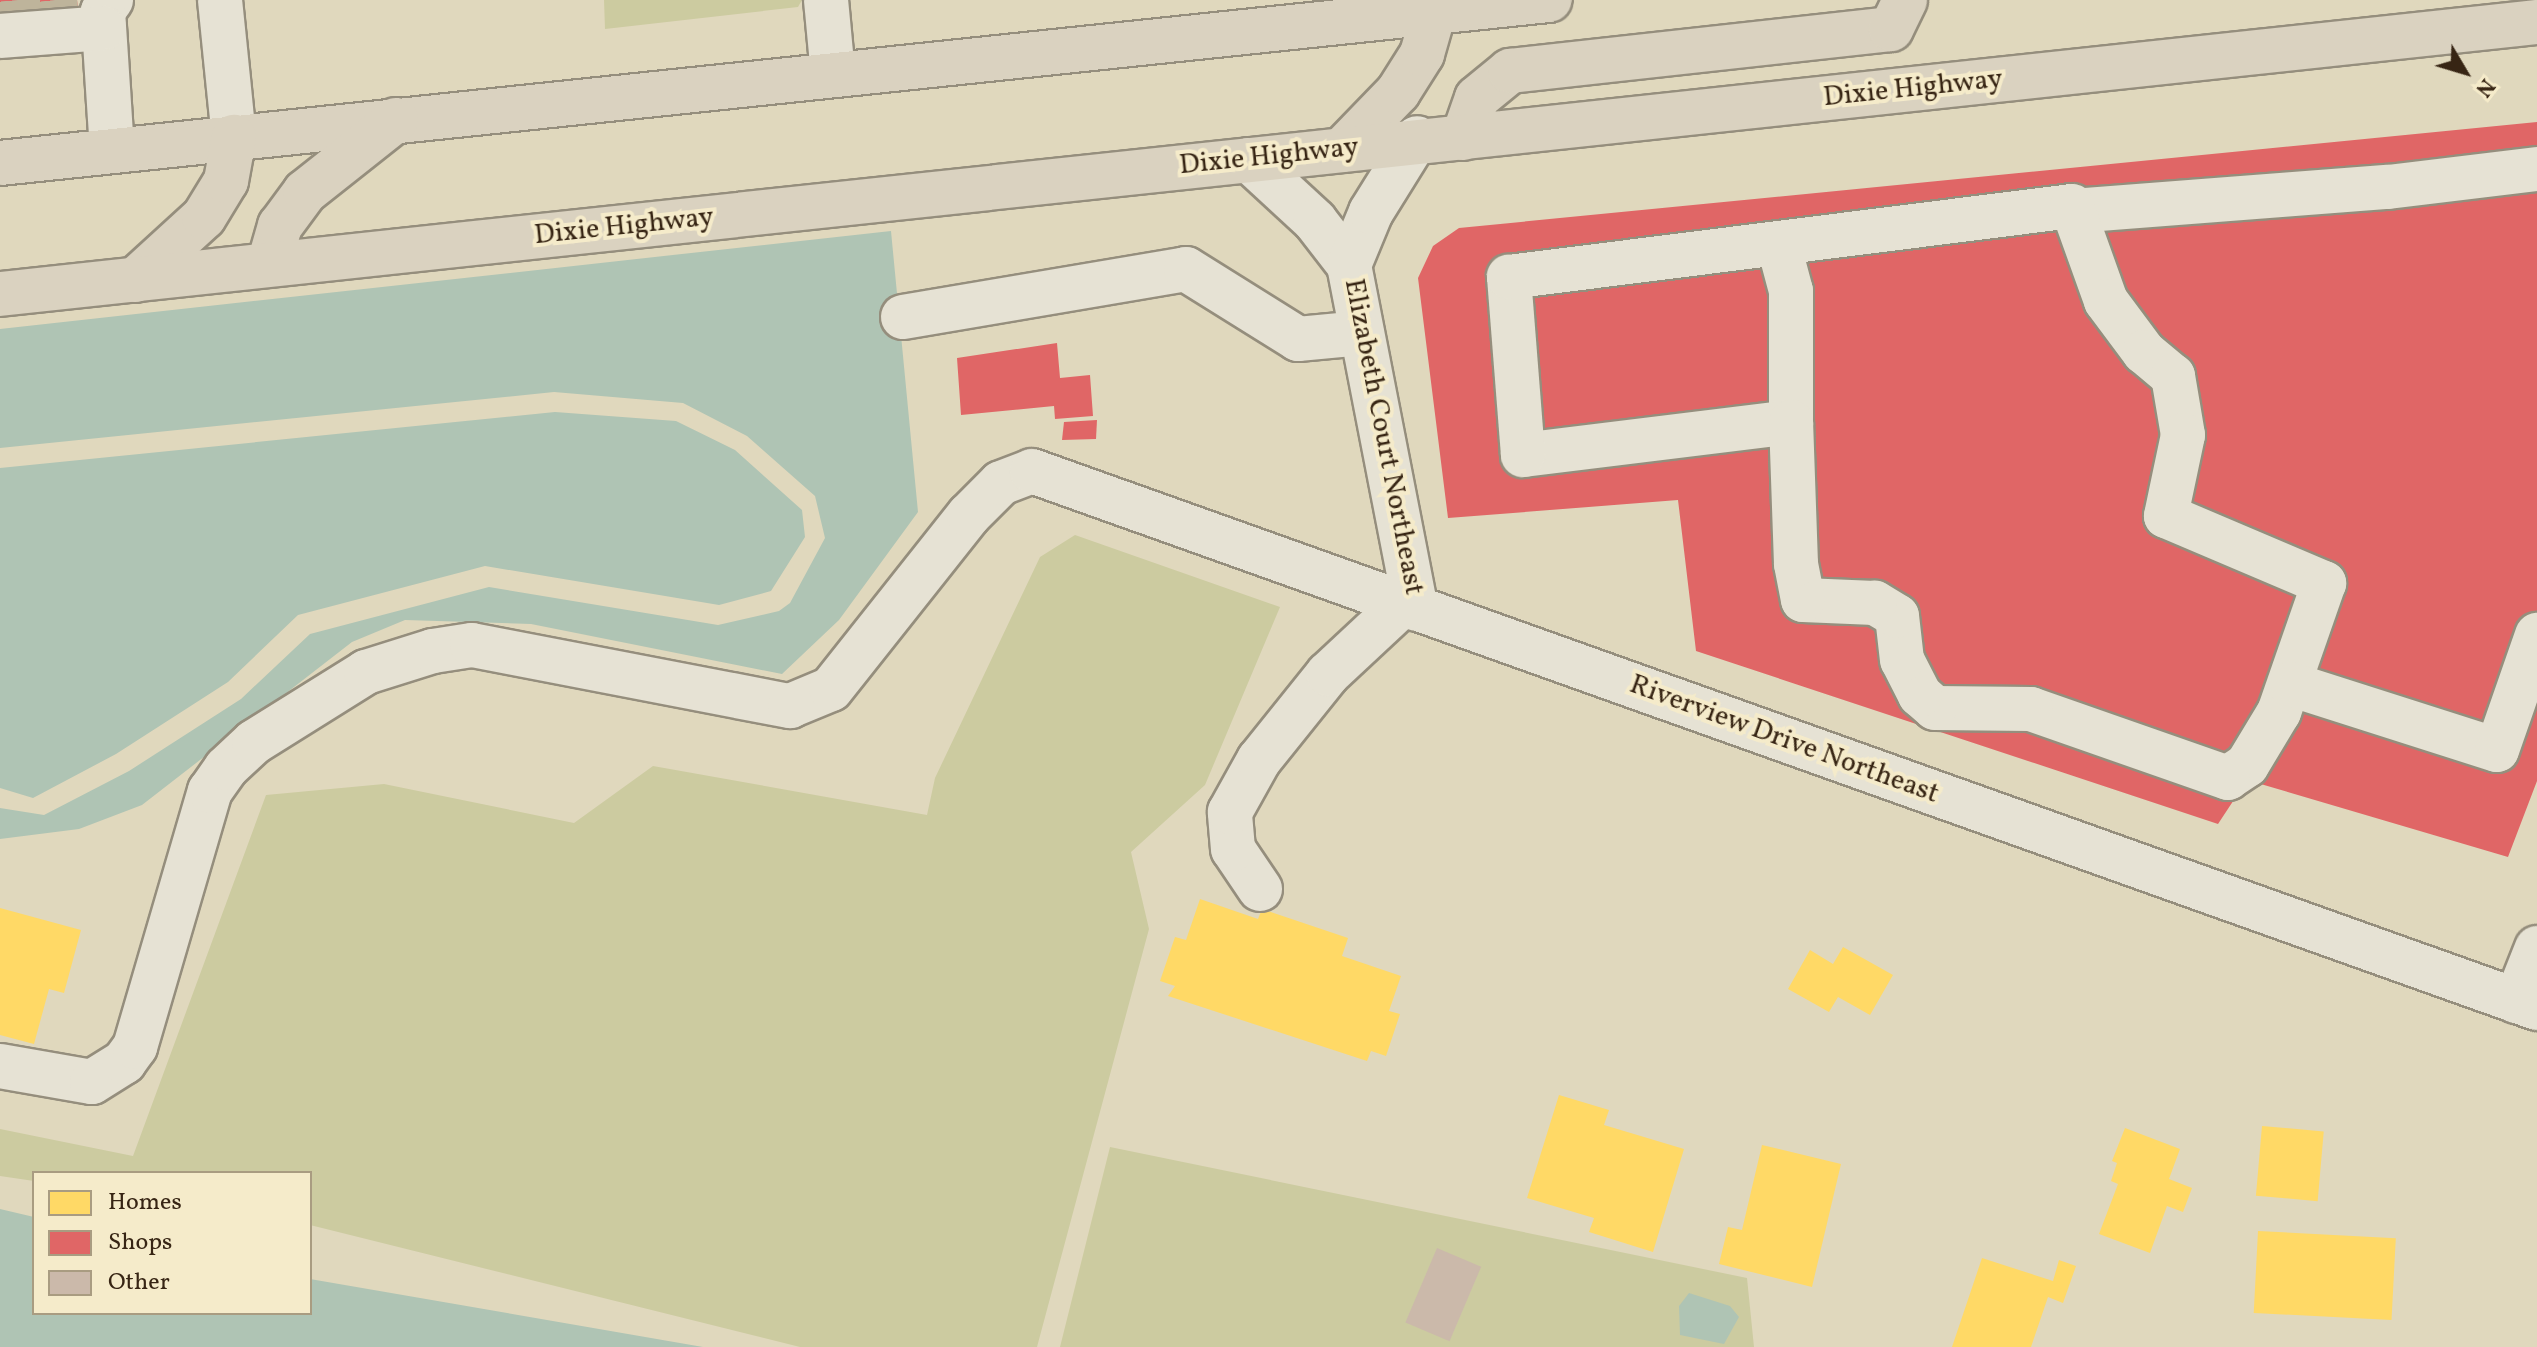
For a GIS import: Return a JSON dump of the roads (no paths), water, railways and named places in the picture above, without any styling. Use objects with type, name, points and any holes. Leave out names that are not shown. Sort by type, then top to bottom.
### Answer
[{"type":"main road","points":[[0,163],[1433,6],[1549,0]]},
{"type":"main road","points":[[1463,138],[1477,98],[1510,71],[1891,29],[1905,0]]},
{"type":"main road","points":[[1342,150],[1398,92],[1422,54],[1433,6]]},
{"type":"main road","name":"Dixie Highway","points":[[0,294],[1342,150],[1417,138],[1463,138],[2528,17]]},
{"type":"main road","points":[[269,264],[280,226],[305,192],[396,120]]},
{"type":"main road","points":[[135,280],[204,217],[226,181],[234,137]]},
{"type":"street","points":[[220,0],[234,137]]},
{"type":"street","points":[[826,0],[833,74]]},
{"type":"street","points":[[31,29],[108,14],[112,151]]},
{"type":"street","name":"Elizabeth Court Northeast","points":[[1349,265],[1371,212],[1417,138]]},
{"type":"street","name":"Elizabeth Court Northeast","points":[[1249,160],[1315,221],[1349,265],[1410,606]]},
{"type":"street","points":[[2073,211],[2325,193],[2537,169]]},
{"type":"street","points":[[1779,246],[1791,291],[1796,564],[1803,600],[1875,603],[1897,616],[1902,660],[1920,695],[1935,708],[2031,709],[2228,778],[2247,765],[2290,684],[2324,583],[2166,516],[2183,435],[2173,376],[2144,352],[2106,301],[2072,206],[1779,246],[1509,277],[1523,455],[1791,422]]},
{"type":"street","points":[[903,317],[1186,269],[1298,339],[1362,333]]},
{"type":"street","name":"Riverview Drive Northeast","points":[[0,1066],[92,1082],[124,1062],[135,1047],[210,791],[226,768],[254,742],[366,672],[433,651],[472,645],[790,706],[831,689],[969,515],[1001,483],[1032,471],[2527,1004]]},
{"type":"street","points":[[1260,889],[1233,849],[1230,812],[1259,760],[1328,674],[1410,606]]},
{"type":"street","points":[[2290,684],[2497,750],[2537,635]]},
{"type":"street","points":[[2527,1004],[2537,948]]},
{"type":"tunnel","points":[[18,0],[20,24]]},
{"type":"tunnel","points":[[55,0],[57,20]]}]
